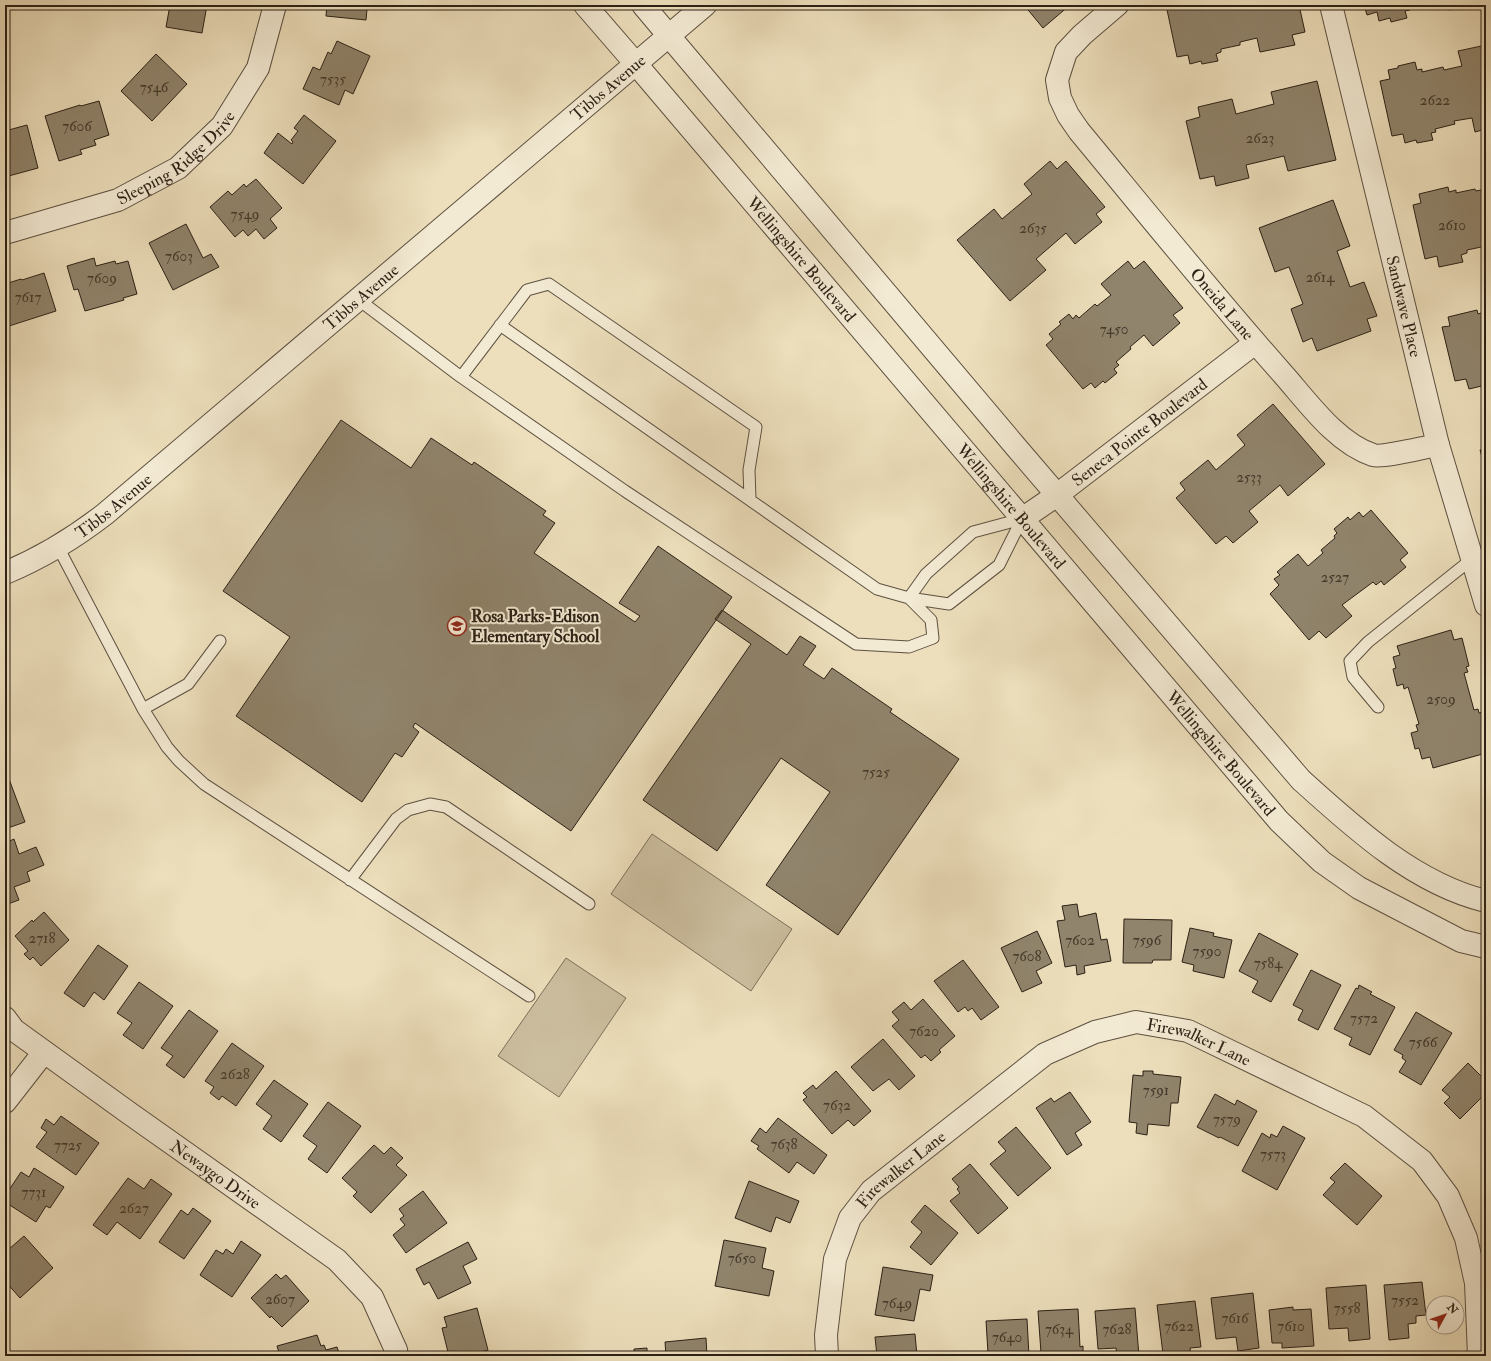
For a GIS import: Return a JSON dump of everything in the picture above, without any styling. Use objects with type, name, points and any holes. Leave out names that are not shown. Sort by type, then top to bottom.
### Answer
[{"type":"street","name":"Sleeping Ridge Drive","points":[[5,233],[118,200],[178,168],[222,126],[258,68],[275,5]]},
{"type":"street","name":"Wellingshire Boulevard","points":[[585,5],[1279,821],[1322,862],[1359,888],[1461,941],[1486,947]]},
{"type":"street","points":[[643,5],[1057,495],[1301,780],[1338,814],[1413,869],[1443,885],[1474,898],[1486,901]]},
{"type":"street","name":"Tibbs Avenue","points":[[5,573],[58,547],[87,529],[106,514],[705,5]]},
{"type":"street","name":"Oneida Lane","points":[[1117,5],[1082,35],[1066,52],[1057,80],[1060,98],[1068,115],[1079,131],[1255,343],[1329,426],[1351,445],[1374,456],[1438,445]]},
{"type":"street","name":"Sandwave Place","points":[[1332,5],[1438,445],[1486,605]]},
{"type":"street","name":"Seneca Pointe Boulevard","points":[[1022,519],[1057,495],[1255,343]]},
{"type":"street","name":"Newaygo Drive","points":[[5,1018],[14,1030],[129,1114],[337,1260],[372,1296],[396,1350],[397,1356]]},
{"type":"street","name":"Firewalker Lane","points":[[827,1356],[826,1335],[835,1259],[850,1218],[871,1191],[1045,1054],[1095,1032],[1136,1022],[1188,1031],[1357,1112],[1422,1161],[1448,1196],[1466,1238],[1476,1283],[1479,1356]]},
{"type":"street","points":[[5,1102],[44,1052]]},
{"type":"lane","points":[[461,377],[527,290],[549,284],[756,427],[749,470],[750,499]]},
{"type":"lane","points":[[359,300],[461,377],[625,491],[856,644],[909,647],[933,638],[931,620],[909,598]]},
{"type":"lane","points":[[500,325],[877,589],[909,598],[949,604],[999,565],[1022,519]]},
{"type":"lane","points":[[909,598],[926,574],[973,532],[1022,519]]},
{"type":"lane","points":[[58,547],[143,709],[167,747],[179,761],[204,784],[529,996]]},
{"type":"lane","points":[[1378,707],[1353,677],[1350,660],[1368,642],[1472,559]]},
{"type":"lane","points":[[143,709],[188,684],[220,641]]},
{"type":"lane","points":[[350,880],[396,819],[408,810],[430,804],[446,807],[590,904]]},
{"type":"shaded area","points":[[652,834],[792,929],[751,991],[611,894]]},
{"type":"shaded area","points":[[566,958],[626,998],[559,1097],[498,1056]]},
{"type":"building","points":[[170,5],[207,5],[202,33],[166,27]]},
{"type":"building","points":[[327,5],[369,5],[369,9],[367,9],[366,20],[326,16]]},
{"type":"building","points":[[1024,5],[1070,5],[1043,28]]},
{"type":"building","points":[[1166,5],[1299,5],[1305,32],[1292,35],[1295,45],[1260,52],[1257,38],[1240,42],[1240,45],[1221,49],[1221,52],[1216,54],[1218,61],[1202,64],[1201,61],[1190,64],[1188,55],[1177,57]]},
{"type":"building","points":[[1364,5],[1417,5],[1410,7],[1410,10],[1405,11],[1407,18],[1391,22],[1390,18],[1379,21],[1377,12],[1367,15]]},
{"type":"building","points":[[1448,5],[1471,5],[1449,10]]},
{"type":"building","points":[[337,41],[370,56],[353,94],[345,90],[339,105],[303,89],[313,67],[320,70],[328,52],[331,54]]},
{"type":"building","points":[[1486,45],[1486,129],[1475,132],[1472,118],[1454,121],[1455,124],[1435,129],[1436,132],[1431,133],[1433,140],[1417,143],[1416,140],[1405,143],[1403,134],[1392,136],[1380,81],[1390,79],[1388,70],[1415,62],[1417,70],[1422,69],[1422,72],[1443,67],[1444,70],[1462,66],[1458,51]]},
{"type":"building","points":[[156,54],[187,84],[152,121],[121,91]]},
{"type":"building","points":[[1317,81],[1336,160],[1288,171],[1284,156],[1246,165],[1249,178],[1216,186],[1214,176],[1200,179],[1186,121],[1200,117],[1198,107],[1232,99],[1236,114],[1274,104],[1271,92]]},
{"type":"building","points":[[99,101],[109,135],[94,140],[96,145],[80,150],[82,154],[59,161],[45,116],[80,105]]},
{"type":"building","points":[[304,115],[336,141],[303,184],[264,153],[278,133],[292,144],[293,142],[291,140],[298,131],[294,128]]},
{"type":"building","points":[[27,125],[38,168],[5,177],[5,131]]},
{"type":"building","points":[[1050,161],[1057,169],[1066,161],[1105,207],[1096,214],[1102,222],[1075,244],[1066,233],[1036,259],[1046,270],[1010,301],[957,240],[994,209],[1002,219],[1032,194],[1024,184]]},
{"type":"building","points":[[256,179],[282,208],[270,219],[277,228],[264,239],[256,229],[248,236],[243,230],[235,237],[210,207],[228,191],[232,195],[244,184],[246,187]]},
{"type":"building","points":[[1448,187],[1449,192],[1456,190],[1456,193],[1475,189],[1476,191],[1486,189],[1486,246],[1467,250],[1467,253],[1461,255],[1463,262],[1439,267],[1437,256],[1425,259],[1413,205],[1421,203],[1419,194]]},
{"type":"building","points":[[1333,200],[1350,246],[1337,251],[1350,287],[1364,282],[1377,316],[1367,319],[1371,331],[1317,351],[1312,338],[1303,342],[1291,309],[1303,304],[1289,267],[1275,272],[1259,228]]},
{"type":"building","points":[[186,224],[203,258],[211,254],[219,267],[173,290],[149,243]]},
{"type":"building","points":[[94,258],[96,266],[115,261],[116,264],[128,261],[137,294],[123,298],[124,300],[85,311],[78,289],[74,290],[67,266]]},
{"type":"building","points":[[1128,261],[1134,269],[1144,261],[1183,308],[1173,315],[1180,323],[1153,346],[1144,335],[1116,362],[1119,365],[1114,369],[1117,373],[1105,383],[1103,381],[1095,388],[1091,383],[1083,389],[1046,345],[1053,339],[1049,334],[1061,324],[1059,322],[1069,314],[1073,319],[1076,315],[1079,318],[1095,304],[1097,306],[1111,295],[1101,284]]},
{"type":"building","points":[[44,273],[56,311],[9,326],[5,314],[5,284]]},
{"type":"building","points":[[1477,310],[1478,314],[1484,312],[1486,315],[1486,385],[1469,389],[1466,379],[1455,381],[1442,327],[1450,326],[1448,317]]},
{"type":"building","points":[[1273,404],[1325,464],[1288,496],[1280,485],[1249,511],[1258,522],[1233,543],[1226,536],[1216,544],[1176,498],[1185,490],[1180,483],[1208,460],[1216,470],[1245,445],[1237,435]]},
{"type":"building","points":[[341,420],[411,468],[431,438],[472,465],[474,462],[546,511],[543,515],[555,523],[534,553],[635,622],[640,616],[619,603],[658,546],[732,597],[571,831],[415,723],[413,727],[419,732],[402,757],[395,753],[362,802],[236,716],[290,637],[223,591]]},
{"type":"building","points":[[1486,448],[1486,470],[1480,450]]},
{"type":"building","points":[[1371,510],[1408,553],[1400,560],[1406,567],[1384,585],[1381,581],[1376,585],[1373,582],[1342,605],[1352,616],[1326,638],[1319,631],[1309,640],[1270,594],[1279,585],[1274,579],[1280,575],[1277,572],[1298,554],[1308,566],[1323,553],[1321,550],[1335,538],[1334,536],[1337,533],[1334,529],[1348,517],[1350,520],[1359,512],[1363,517]]},
{"type":"building","points":[[722,610],[787,655],[800,636],[816,646],[803,665],[824,679],[832,668],[892,709],[890,712],[959,759],[838,935],[766,885],[830,792],[781,758],[717,851],[643,800],[751,644],[715,619]]},
{"type":"building","points":[[1451,630],[1454,640],[1462,638],[1469,666],[1466,667],[1468,672],[1464,673],[1474,710],[1478,709],[1479,713],[1483,712],[1486,723],[1486,741],[1484,741],[1486,753],[1433,768],[1430,757],[1422,759],[1419,748],[1415,749],[1411,733],[1418,731],[1416,725],[1419,724],[1408,687],[1404,689],[1403,684],[1397,686],[1393,669],[1396,668],[1393,657],[1400,655],[1397,646]]},
{"type":"building","points":[[9,779],[25,822],[5,829],[5,780]]},
{"type":"building","points":[[14,839],[19,854],[36,847],[44,865],[27,872],[30,881],[14,887],[19,900],[5,905],[5,843]]},
{"type":"building","points":[[1077,904],[1079,917],[1096,913],[1101,940],[1107,939],[1111,961],[1084,966],[1085,973],[1077,975],[1076,965],[1065,967],[1057,921],[1065,920],[1062,906]]},
{"type":"building","points":[[44,912],[69,940],[41,966],[33,957],[30,960],[24,954],[28,951],[15,936],[32,920],[33,922]]},
{"type":"building","points":[[1124,919],[1172,920],[1171,960],[1153,960],[1152,963],[1123,963]]},
{"type":"building","points":[[1190,928],[1214,933],[1213,936],[1232,940],[1224,978],[1193,971],[1194,965],[1182,962]]},
{"type":"building","points":[[1037,931],[1052,963],[1036,971],[1042,983],[1022,992],[1001,948]]},
{"type":"building","points":[[1259,933],[1298,954],[1271,1002],[1252,992],[1258,981],[1239,971]]},
{"type":"building","points":[[98,945],[128,966],[104,1000],[94,992],[84,1007],[64,993]]},
{"type":"building","points":[[963,960],[999,1007],[981,1020],[972,1008],[968,1011],[965,1007],[958,1012],[934,981]]},
{"type":"building","points":[[1311,970],[1341,985],[1318,1030],[1298,1020],[1303,1010],[1293,1005]]},
{"type":"building","points":[[139,982],[173,1006],[143,1049],[123,1035],[132,1023],[117,1013]]},
{"type":"building","points":[[1359,985],[1372,992],[1370,994],[1395,1007],[1370,1055],[1349,1045],[1352,1038],[1334,1029]]},
{"type":"building","points":[[923,999],[955,1036],[939,1050],[941,1052],[931,1061],[925,1055],[921,1058],[892,1026],[899,1020],[892,1012],[904,1002],[911,1010]]},
{"type":"building","points":[[189,1010],[218,1031],[184,1078],[166,1065],[173,1056],[161,1048]]},
{"type":"building","points":[[1416,1012],[1452,1033],[1421,1085],[1399,1072],[1406,1061],[1402,1058],[1403,1055],[1394,1050]]},
{"type":"building","points":[[883,1039],[915,1076],[899,1090],[889,1079],[873,1091],[851,1067]]},
{"type":"building","points":[[232,1043],[264,1066],[236,1106],[222,1096],[219,1100],[210,1093],[214,1087],[205,1081]]},
{"type":"building","points":[[1468,1063],[1486,1081],[1486,1093],[1460,1119],[1444,1103],[1450,1097],[1442,1090]]},
{"type":"building","points":[[836,1071],[871,1111],[854,1126],[848,1120],[832,1134],[803,1100],[807,1097],[803,1093],[813,1085],[816,1089]]},
{"type":"building","points":[[1143,1071],[1153,1071],[1153,1074],[1181,1077],[1178,1103],[1171,1103],[1169,1126],[1148,1124],[1147,1135],[1136,1133],[1137,1123],[1129,1122],[1133,1075],[1143,1076]]},
{"type":"building","points":[[274,1080],[308,1104],[281,1142],[263,1129],[272,1116],[256,1104]]},
{"type":"building","points":[[1070,1092],[1091,1122],[1075,1133],[1082,1145],[1067,1155],[1036,1108],[1051,1098],[1054,1102]]},
{"type":"building","points":[[1215,1094],[1235,1105],[1237,1100],[1257,1111],[1238,1146],[1197,1127]]},
{"type":"building","points":[[328,1102],[361,1126],[327,1173],[308,1159],[317,1146],[303,1136]]},
{"type":"building","points":[[61,1116],[99,1143],[76,1175],[36,1147],[47,1132],[41,1128],[46,1119],[54,1125]]},
{"type":"building","points":[[778,1118],[827,1155],[814,1174],[797,1162],[789,1173],[757,1149],[759,1146],[751,1141],[760,1128],[766,1133]]},
{"type":"building","points":[[1283,1126],[1305,1138],[1277,1190],[1242,1171],[1262,1133],[1270,1138],[1271,1134],[1277,1137]]},
{"type":"building","points":[[1016,1127],[1051,1168],[1018,1196],[990,1164],[1006,1151],[998,1142]]},
{"type":"building","points":[[1486,1142],[1486,1153],[1481,1146]]},
{"type":"building","points":[[374,1145],[384,1154],[391,1147],[403,1158],[396,1165],[407,1175],[371,1213],[353,1196],[357,1192],[342,1178]]},
{"type":"building","points":[[1345,1163],[1382,1196],[1357,1225],[1323,1195],[1335,1182],[1330,1178]]},
{"type":"building","points":[[970,1164],[1008,1208],[978,1234],[950,1201],[960,1193],[957,1189],[959,1187],[952,1179]]},
{"type":"building","points":[[34,1168],[64,1187],[50,1208],[46,1206],[36,1222],[5,1202],[5,1196],[21,1172],[29,1177]]},
{"type":"building","points":[[128,1178],[144,1189],[151,1179],[172,1194],[140,1239],[117,1222],[107,1235],[93,1225]]},
{"type":"building","points":[[749,1181],[799,1201],[790,1223],[776,1217],[771,1232],[735,1218]]},
{"type":"building","points":[[423,1191],[447,1223],[406,1253],[393,1235],[405,1225],[400,1219],[404,1216],[399,1209]]},
{"type":"building","points":[[925,1205],[958,1233],[931,1265],[910,1247],[922,1232],[911,1222]]},
{"type":"building","points":[[193,1208],[211,1221],[184,1259],[159,1242],[181,1210],[188,1215]]},
{"type":"building","points":[[24,1236],[53,1268],[20,1298],[5,1281],[5,1244],[9,1249]]},
{"type":"building","points":[[724,1240],[766,1248],[762,1268],[774,1271],[769,1296],[715,1286]]},
{"type":"building","points":[[241,1241],[261,1255],[232,1297],[200,1275],[216,1250],[223,1254],[226,1249],[233,1254]]},
{"type":"building","points":[[468,1242],[477,1259],[463,1266],[471,1283],[438,1299],[429,1282],[424,1285],[416,1269]]},
{"type":"building","points":[[883,1267],[933,1275],[930,1291],[920,1289],[914,1321],[875,1315]]},
{"type":"building","points":[[276,1274],[281,1279],[286,1275],[309,1301],[282,1327],[271,1316],[270,1318],[251,1298]]},
{"type":"building","points":[[1422,1282],[1425,1315],[1416,1316],[1416,1323],[1408,1324],[1409,1338],[1389,1340],[1384,1285]]},
{"type":"building","points":[[1366,1285],[1370,1339],[1349,1341],[1348,1328],[1329,1329],[1326,1288]]},
{"type":"building","points":[[1253,1293],[1259,1348],[1238,1351],[1236,1337],[1216,1339],[1211,1298]]},
{"type":"building","points":[[1195,1301],[1201,1347],[1190,1348],[1191,1356],[1181,1356],[1181,1353],[1163,1354],[1157,1305]]},
{"type":"building","points":[[1293,1307],[1293,1310],[1311,1309],[1314,1346],[1282,1348],[1282,1343],[1272,1343],[1269,1310]]},
{"type":"building","points":[[477,1308],[488,1350],[465,1356],[449,1356],[442,1328],[447,1327],[444,1317]]},
{"type":"building","points":[[1135,1308],[1139,1356],[1117,1356],[1116,1348],[1098,1349],[1095,1311]]},
{"type":"building","points":[[1078,1309],[1080,1347],[1083,1346],[1083,1356],[1062,1356],[1062,1352],[1041,1353],[1038,1311]]},
{"type":"building","points":[[1027,1319],[1029,1356],[998,1356],[998,1353],[988,1353],[986,1321]]},
{"type":"building","points":[[915,1334],[917,1356],[877,1356],[875,1337]]},
{"type":"building","points":[[317,1335],[321,1346],[324,1345],[326,1350],[337,1347],[340,1356],[280,1356],[277,1346]]},
{"type":"building","points":[[706,1338],[707,1356],[666,1356],[665,1342]]},
{"type":"building","points":[[647,1348],[647,1356],[634,1356],[634,1349]]},
{"type":"building","points":[[765,1352],[765,1356],[720,1356]]},
{"type":"place","name":"Rosa Parks-Edison Elementary School","points":[[457,626]]}]
